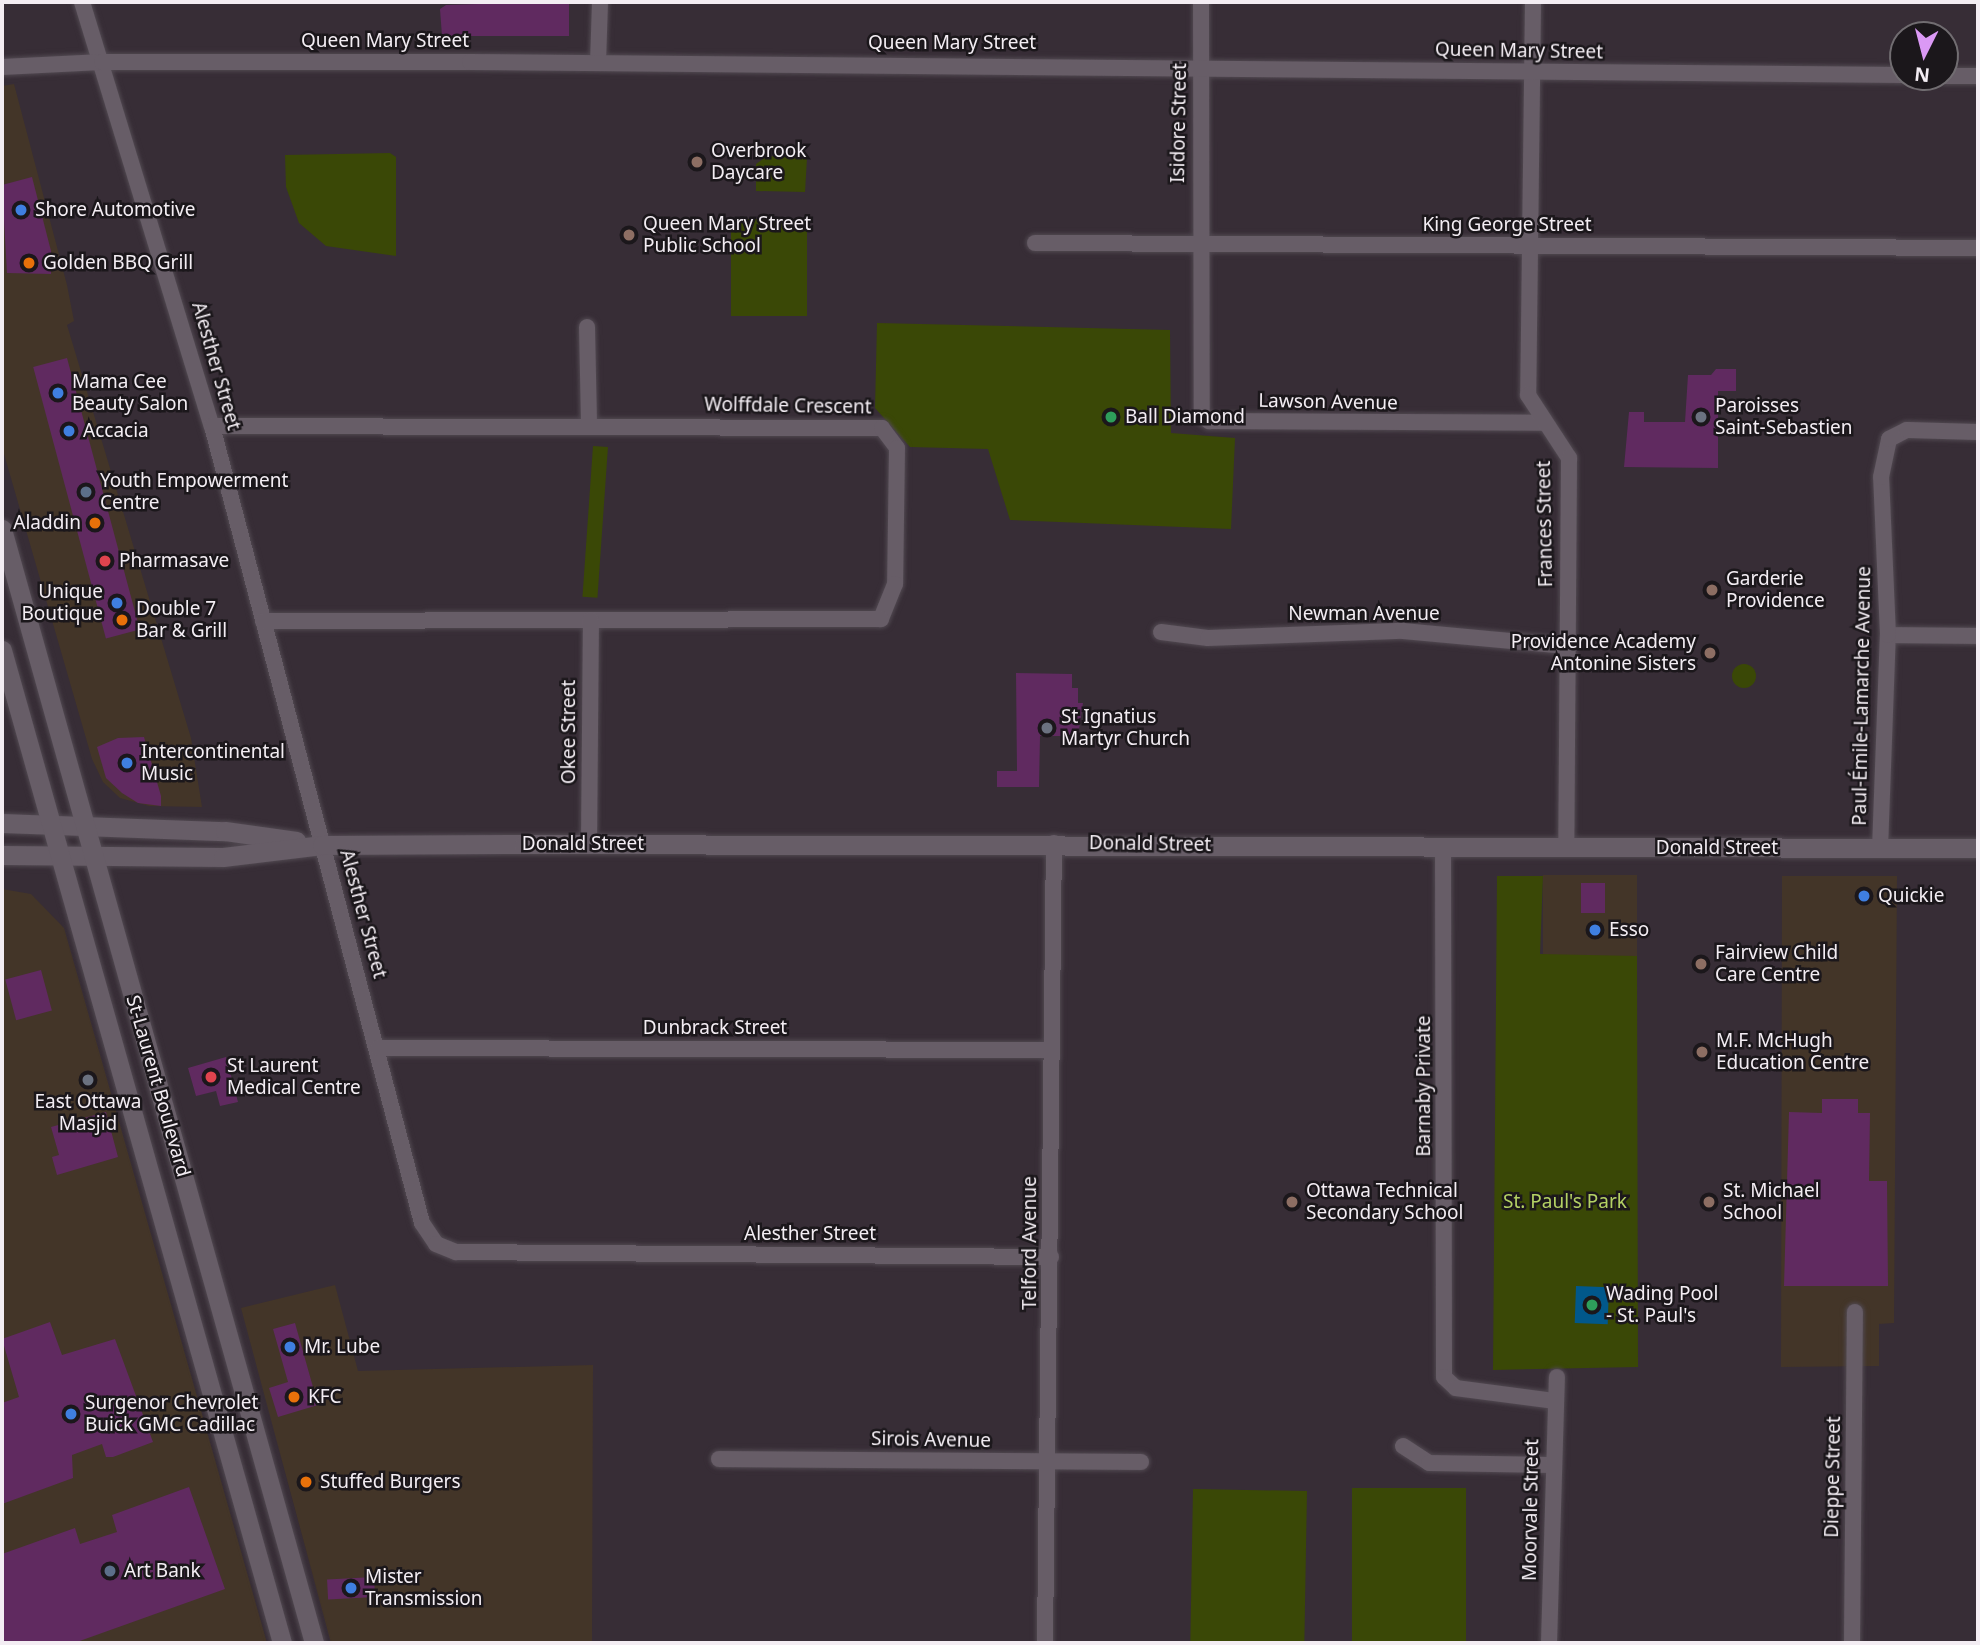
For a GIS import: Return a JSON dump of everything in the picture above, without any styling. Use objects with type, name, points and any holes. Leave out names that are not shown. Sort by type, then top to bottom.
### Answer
[{"type":"street","name":"Alesther Street","points":[[82,2],[212,426],[422,1223],[436,1244],[456,1252],[1051,1256]]},
{"type":"street","points":[[598,63],[600,2]]},
{"type":"street","name":"Isidore Street","points":[[1198,245],[1201,2]]},
{"type":"street","name":"Frances Street","points":[[1532,2],[1528,395],[1542,423],[1569,458],[1566,848]]},
{"type":"street","name":"Queen Mary Street","points":[[2,67],[102,62],[598,63],[1889,75]]},
{"type":"street","points":[[1959,76],[1978,76]]},
{"type":"street","name":"King George Street","points":[[1035,243],[1978,248]]},
{"type":"street","name":"Lawson Avenue","points":[[1198,245],[1202,416],[1209,421],[1542,423]]},
{"type":"street","points":[[587,327],[589,423]]},
{"type":"street","name":"Wolffdale Crescent","points":[[212,426],[589,423],[882,428],[897,449],[895,584],[881,619],[263,621]]},
{"type":"street","name":"Paul-Émile-Lamarche Avenue","points":[[1880,849],[1888,635],[1881,477],[1889,439],[1907,430],[1978,432]]},
{"type":"street","name":"St-Laurent Boulevard","points":[[2,529],[314,1643]]},
{"type":"street","name":"Okee Street","points":[[589,844],[591,620]]},
{"type":"street","name":"Newman Avenue","points":[[1161,632],[1208,638],[1403,631],[1566,646]]},
{"type":"street","points":[[1888,635],[1978,636]]},
{"type":"street","name":"St-Laurent Boulevard","points":[[2,650],[54,826],[282,1643]]},
{"type":"street","name":"Donald Street","points":[[2,823],[225,831],[322,845]]},
{"type":"street","name":"Donald Street","points":[[2,855],[222,857],[322,845],[589,844],[1054,843],[1566,848],[1978,848]]},
{"type":"street","name":"Telford Avenue","points":[[1045,1643],[1054,843]]},
{"type":"street","name":"Barnaby Private","points":[[1443,846],[1444,1377],[1456,1388],[1555,1401]]},
{"type":"street","name":"Dunbrack Street","points":[[378,1048],[1052,1050]]},
{"type":"street","name":"Dieppe Street","points":[[1852,1643],[1855,1312]]},
{"type":"street","name":"Moorvale Street","points":[[1549,1643],[1552,1465],[1557,1377]]},
{"type":"street","points":[[1403,1446],[1429,1463],[1552,1465]]},
{"type":"street","name":"Sirois Avenue","points":[[719,1459],[1142,1462]]},
{"type":"shaded area","points":[[14,84],[67,285],[74,321],[67,325],[191,738],[202,807],[149,806],[120,798],[103,782],[92,759],[2,447],[2,86]]},
{"type":"shaded area","points":[[1543,875],[1637,875],[1637,956],[1543,956]]},
{"type":"shaded area","points":[[1782,876],[1897,876],[1894,1323],[1879,1324],[1879,1366],[1781,1367]]},
{"type":"shaded area","points":[[2,889],[31,894],[64,928],[267,1643],[2,1643]]},
{"type":"shaded area","points":[[335,1285],[358,1371],[593,1365],[592,1643],[331,1643],[241,1308]]},
{"type":"green space","points":[[390,153],[396,157],[396,256],[326,246],[299,223],[286,187],[285,155]]},
{"type":"green space","points":[[767,156],[807,158],[805,192],[756,191],[756,164]]},
{"type":"green space","points":[[731,219],[807,219],[807,316],[731,316]]},
{"type":"green space","points":[[877,323],[1170,330],[1171,433],[1235,438],[1231,529],[1010,520],[988,449],[910,447],[875,408]]},
{"type":"green space","points":[[593,446],[608,447],[597,598],[582,597]]},
{"type":"green space","points":[[1744,664],[1755,671],[1756,676],[1749,687],[1744,688],[1733,681],[1732,676],[1739,665]]},
{"type":"green space","name":"St. Paul's Park","points":[[1497,876],[1543,876],[1540,954],[1637,956],[1638,1367],[1493,1370]]},
{"type":"green space","points":[[1352,1488],[1466,1488],[1466,1643],[1352,1643]]},
{"type":"green space","points":[[1193,1489],[1307,1491],[1304,1643],[1190,1643]]},
{"type":"water","name":"Wading Pool - St. Paul's","points":[[1576,1286],[1609,1287],[1608,1324],[1575,1323]]},
{"type":"building","points":[[569,2],[569,36],[442,36],[440,9],[446,5]]},
{"type":"building","points":[[32,177],[51,251],[51,274],[7,273],[2,185]]},
{"type":"building","points":[[67,358],[140,629],[106,638],[33,367]]},
{"type":"building","name":"Paroisses Saint-Sebastien","points":[[1716,369],[1736,369],[1736,391],[1718,391],[1718,468],[1624,467],[1629,412],[1644,412],[1644,422],[1685,422],[1688,375],[1711,375]]},
{"type":"building","name":"St Ignatius Martyr Church","points":[[1016,673],[1072,674],[1072,688],[1078,688],[1078,703],[1083,703],[1078,736],[1040,736],[1039,787],[997,787],[997,771],[1017,771]]},
{"type":"building","name":"Intercontinental Music","points":[[144,737],[161,796],[161,806],[138,803],[122,793],[106,778],[97,747],[118,738]]},
{"type":"building","name":"Esso","points":[[1581,883],[1605,883],[1605,913],[1581,913]]},
{"type":"building","points":[[41,970],[52,1011],[16,1020],[5,980]]},
{"type":"building","name":"St Laurent Medical Centre","points":[[226,1057],[238,1102],[220,1106],[216,1091],[196,1096],[188,1068]]},
{"type":"building","points":[[1822,1099],[1858,1099],[1858,1113],[1870,1113],[1869,1181],[1887,1181],[1888,1286],[1784,1286],[1789,1112],[1822,1113]]},
{"type":"building","points":[[106,1112],[118,1157],[57,1175],[52,1157],[59,1155],[51,1127]]},
{"type":"building","name":"Surgenor Chevrolet Buick GMC Cadillac","points":[[50,1322],[62,1355],[115,1339],[153,1442],[113,1457],[106,1457],[102,1444],[72,1455],[73,1478],[2,1504],[2,1403],[19,1397],[2,1339]]},
{"type":"building","points":[[295,1323],[318,1405],[278,1417],[269,1388],[288,1382],[273,1329]]},
{"type":"building","name":"Art Bank","points":[[189,1487],[225,1589],[74,1643],[2,1643],[2,1554],[75,1528],[80,1544],[117,1532],[112,1515]]},
{"type":"building","name":"Mister Transmission","points":[[374,1577],[375,1597],[328,1599],[327,1579]]},
{"type":"place","name":"Overbrook Daycare","points":[[697,162]]},
{"type":"place","name":"Shore Automotive","points":[[21,210]]},
{"type":"place","name":"Queen Mary Street Public School","points":[[629,235]]},
{"type":"place","name":"Golden BBQ Grill","points":[[29,263]]},
{"type":"place","name":"Mama Cee Beauty Salon","points":[[58,393]]},
{"type":"place","name":"Ball Diamond","points":[[1111,417]]},
{"type":"place","name":"Paroisses Saint-Sebastien","points":[[1701,417]]},
{"type":"place","name":"Accacia","points":[[69,431]]},
{"type":"place","name":"Youth Empowerment Centre","points":[[86,492]]},
{"type":"place","name":"Aladdin","points":[[95,523]]},
{"type":"place","name":"Pharmasave","points":[[105,561]]},
{"type":"place","name":"Garderie Providence","points":[[1712,590]]},
{"type":"place","name":"Unique Boutique","points":[[117,603]]},
{"type":"place","name":"Double 7 Bar & Grill","points":[[122,620]]},
{"type":"place","name":"Providence Academy Antonine Sisters","points":[[1710,653]]},
{"type":"place","name":"St Ignatius Martyr Church","points":[[1047,728]]},
{"type":"place","name":"Intercontinental Music","points":[[127,763]]},
{"type":"place","name":"Quickie","points":[[1864,896]]},
{"type":"place","name":"Esso","points":[[1595,930]]},
{"type":"place","name":"Fairview Child Care Centre","points":[[1701,964]]},
{"type":"place","name":"M.F. McHugh Education Centre","points":[[1702,1052]]},
{"type":"place","name":"St Laurent Medical Centre","points":[[211,1077]]},
{"type":"place","name":"East Ottawa Masjid","points":[[88,1080]]},
{"type":"place","name":"Ottawa Technical Secondary School","points":[[1292,1202]]},
{"type":"place","name":"St. Michael School","points":[[1709,1202]]},
{"type":"place","name":"Wading Pool - St. Paul's","points":[[1592,1305]]},
{"type":"place","name":"Mr. Lube","points":[[290,1347]]},
{"type":"place","name":"KFC","points":[[294,1397]]},
{"type":"place","name":"Surgenor Chevrolet Buick GMC Cadillac","points":[[71,1414]]},
{"type":"place","name":"Stuffed Burgers","points":[[306,1482]]},
{"type":"place","name":"Art Bank","points":[[110,1571]]},
{"type":"place","name":"Mister Transmission","points":[[351,1588]]}]
